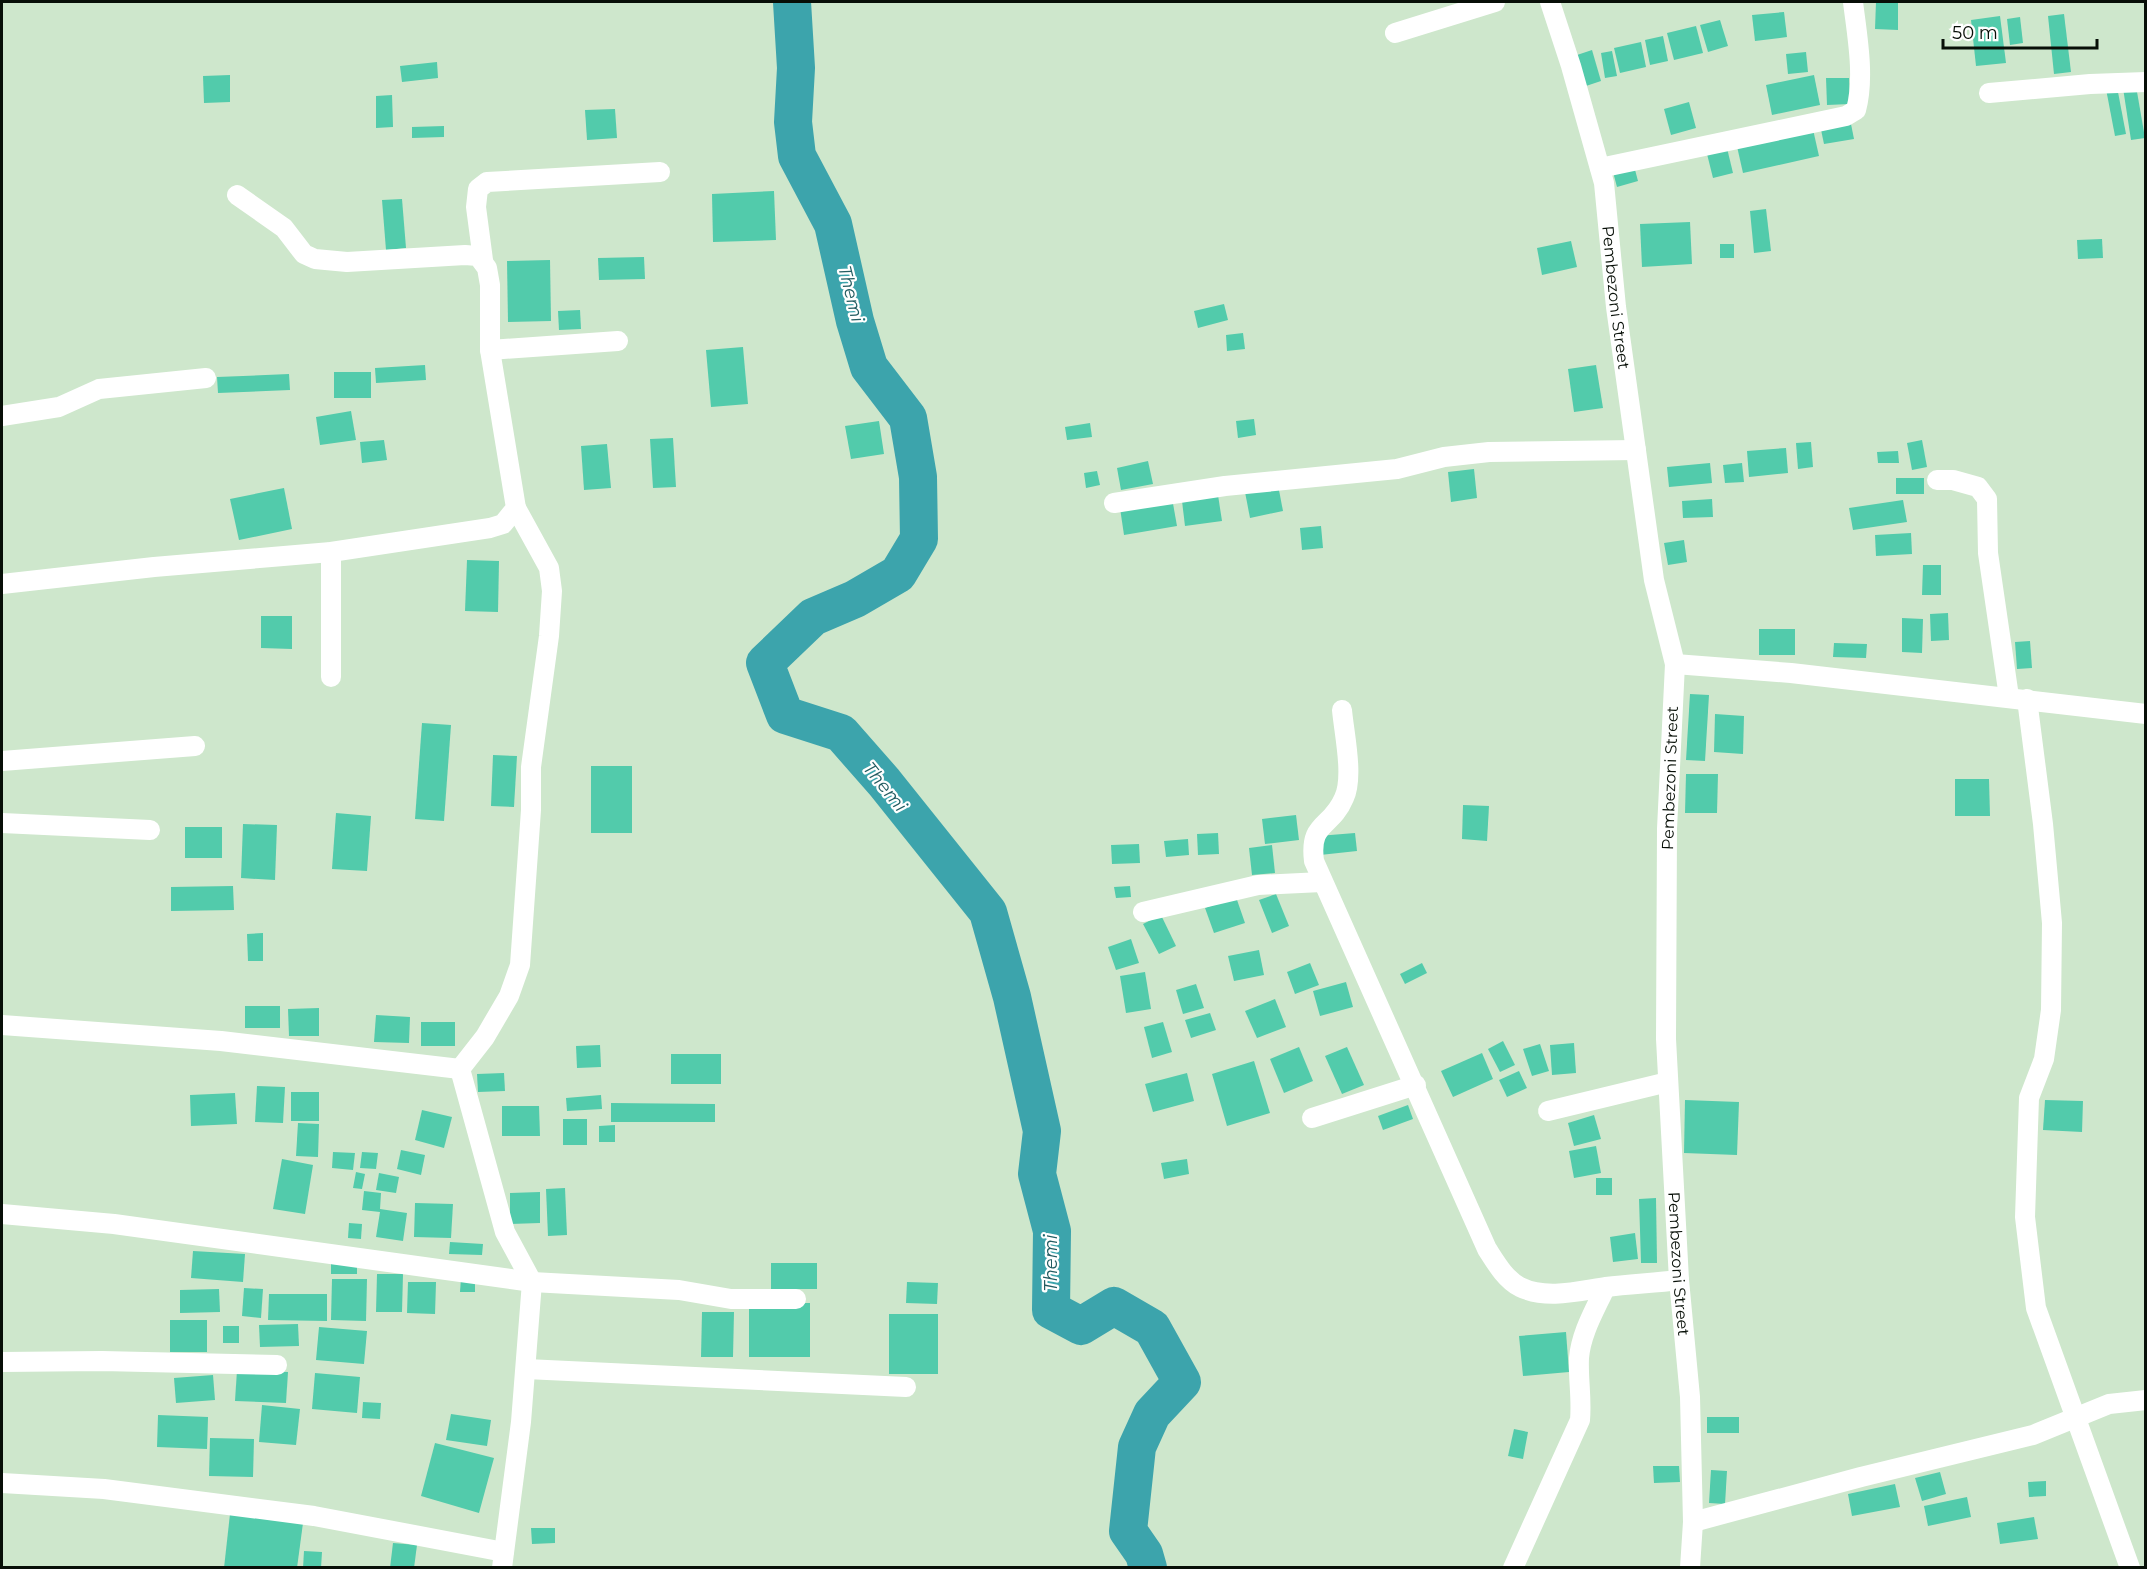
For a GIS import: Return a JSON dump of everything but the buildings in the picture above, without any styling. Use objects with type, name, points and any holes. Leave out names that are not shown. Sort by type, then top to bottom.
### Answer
[{"type":"street","points":[[1395,33],[1496,2]]},
{"type":"street","name":"Pembezoni Street","points":[[1550,2],[1571,66],[1604,183],[1616,307],[1654,580],[1675,664],[1667,829],[1666,1039],[1679,1280],[1690,1397],[1693,1522],[1690,1568]]},
{"type":"street","points":[[1600,168],[1846,116],[1856,110],[1859,99],[1853,2]]},
{"type":"street","points":[[1989,93],[2090,84],[2145,82]]},
{"type":"street","points":[[460,1069],[485,1037],[509,996],[520,965],[531,810],[531,767],[549,636],[552,591],[549,568],[516,508],[490,350],[490,285],[483,260],[476,207],[478,189],[487,183],[660,172]]},
{"type":"street","points":[[237,195],[284,228],[304,254],[315,259],[347,262],[465,255],[478,256],[483,260]]},
{"type":"street","points":[[490,350],[618,341]]},
{"type":"street","points":[[2,416],[59,407],[99,389],[206,378]]},
{"type":"street","points":[[1114,503],[1225,486],[1397,469],[1444,457],[1489,452],[1636,450]]},
{"type":"street","points":[[1937,480],[1953,480],[1978,487],[1987,499],[1988,553],[2043,824],[2052,923],[2051,1010],[2044,1059],[2029,1098],[2025,1217],[2036,1308],[2130,1568]]},
{"type":"street","points":[[2,584],[154,567],[331,552],[490,528],[504,524],[516,508]]},
{"type":"street","points":[[331,552],[331,677]]},
{"type":"street","points":[[1675,664],[1791,673],[2145,714]]},
{"type":"street","points":[[1342,710],[1347,761],[1346,796],[1334,816],[1316,831],[1312,844],[1314,861],[1416,1084],[1487,1249],[1504,1274],[1520,1287],[1541,1293],[1580,1293],[1679,1280]]},
{"type":"street","points":[[2,762],[195,746]]},
{"type":"street","points":[[2,822],[150,830]]},
{"type":"street","points":[[1143,912],[1258,885],[1322,882]]},
{"type":"street","points":[[2,1025],[221,1041],[460,1069]]},
{"type":"street","points":[[2,1484],[104,1489],[314,1516],[503,1560],[521,1422],[532,1282],[505,1232],[460,1069]]},
{"type":"street","points":[[1548,1111],[1668,1082]]},
{"type":"street","points":[[1312,1118],[1416,1084]]},
{"type":"street","points":[[2,1214],[114,1224],[532,1282],[679,1290],[731,1299],[796,1299]]},
{"type":"street","points":[[1513,1568],[1580,1420],[1582,1397],[1579,1359],[1583,1335],[1605,1288]]},
{"type":"street","points":[[2,1362],[102,1360],[277,1365]]},
{"type":"street","points":[[525,1369],[906,1386]]},
{"type":"street","points":[[1693,1522],[1861,1477],[2033,1436],[2109,1404],[2145,1400]]},
{"type":"waterway","name":"Themi","points":[[792,2],[796,68],[793,122],[797,156],[833,224],[855,321],[869,367],[908,418],[918,477],[919,539],[898,574],[855,599],[813,617],[765,663],[785,715],[841,733],[884,782],[988,912],[1012,997],[1042,1131],[1037,1174],[1052,1231],[1051,1310],[1081,1326],[1114,1306],[1152,1328],[1182,1382],[1152,1414],[1137,1447],[1128,1531],[1144,1554],[1148,1568]]}]
